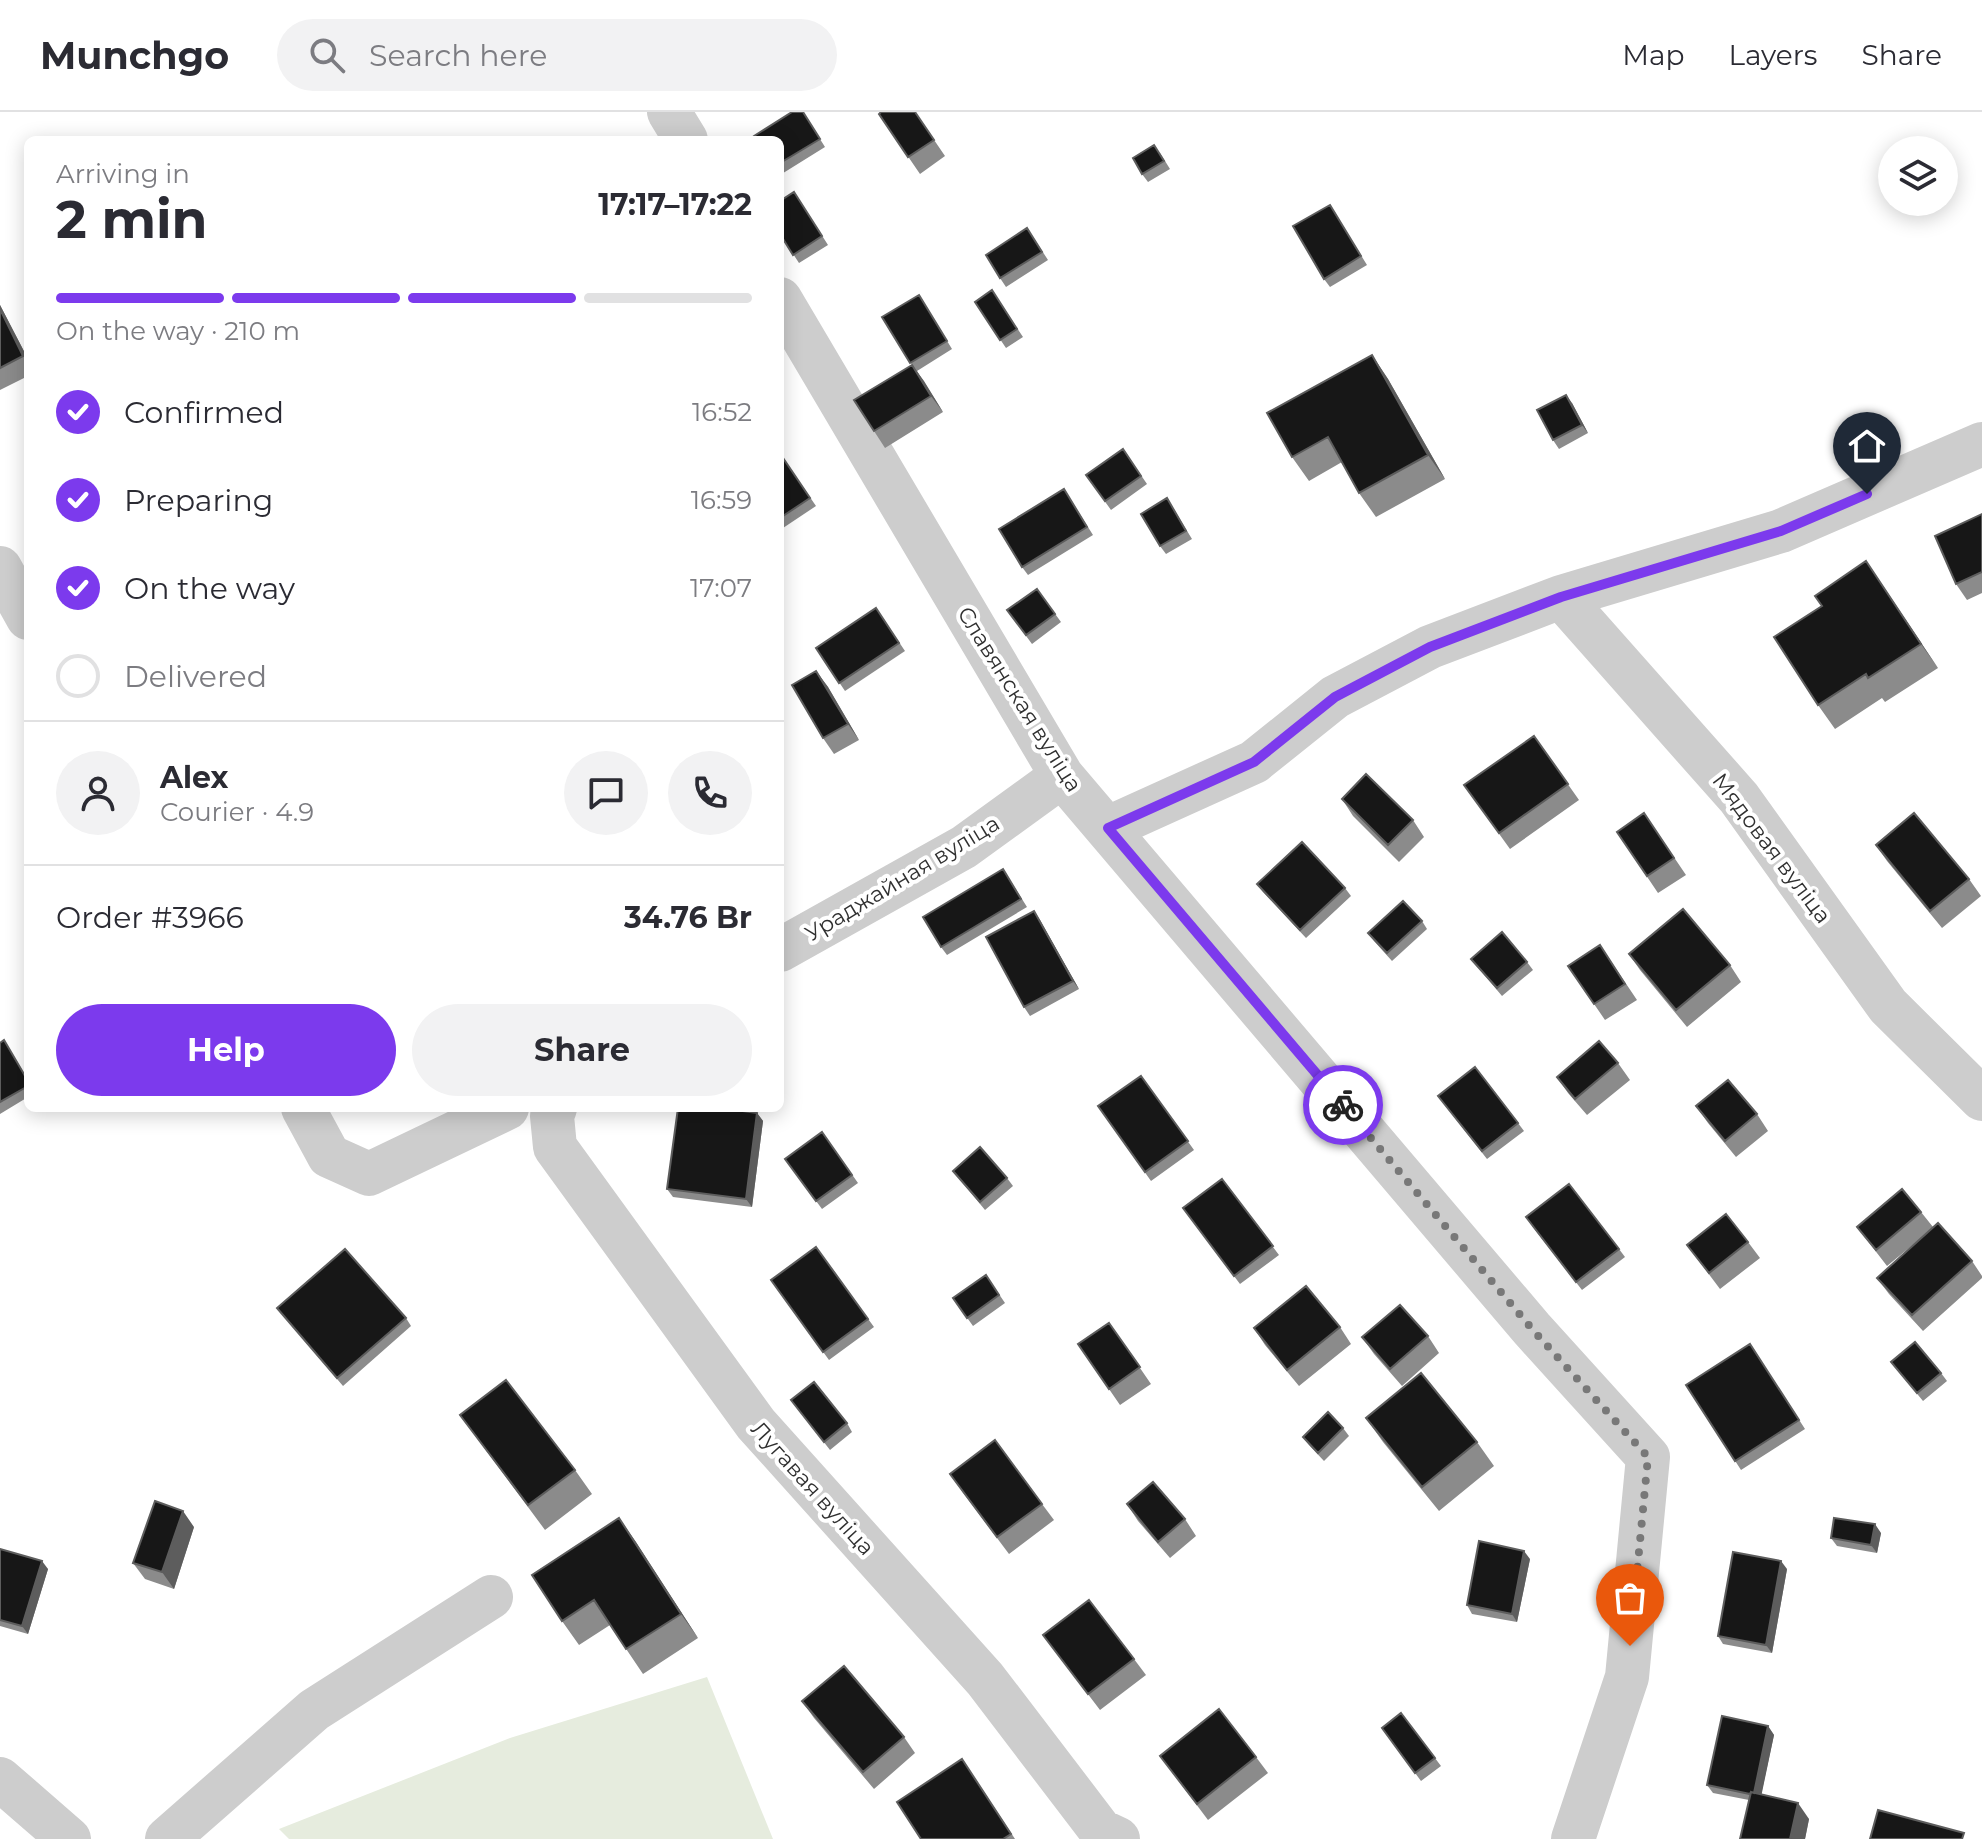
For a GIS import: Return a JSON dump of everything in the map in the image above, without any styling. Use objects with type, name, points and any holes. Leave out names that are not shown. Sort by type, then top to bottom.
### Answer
[{"type":"street","points":[[669,112],[684,136]]},
{"type":"street","name":"Славянская вуліца","points":[[784,306],[1062,776],[1532,1329],[1648,1457],[1627,1677],[1573,1839]]},
{"type":"street","points":[[1108,828],[1254,762],[1335,697],[1430,647],[1561,597],[1781,531],[1982,444]]},
{"type":"street","points":[[0,568],[24,611]]},
{"type":"street","name":"Мядовая вуліца","points":[[1561,597],[1739,798],[1888,1006],[1982,1099]]},
{"type":"street","name":"Ураджайная вуліца","points":[[784,948],[964,847],[1062,776]]},
{"type":"street","points":[[305,1112],[329,1156],[369,1174],[499,1112]]},
{"type":"street","name":"Лугавая вуліца","points":[[554,1112],[555,1147],[756,1424],[985,1679],[1101,1831],[1118,1839]]},
{"type":"street","points":[[167,1839],[314,1710],[491,1597]]},
{"type":"street","points":[[0,1779],[69,1839]]},
{"type":"shaded area","points":[[707,1677],[773,1839],[289,1839],[279,1829],[510,1738]]},
{"type":"building","points":[[792,112],[803,112],[820,139],[784,161],[784,136],[754,136]]},
{"type":"building","points":[[915,112],[934,140],[908,157],[879,114]]},
{"type":"building","points":[[1154,145],[1164,161],[1142,174],[1133,158]]},
{"type":"building","points":[[794,192],[822,236],[793,255],[784,240],[784,198]]},
{"type":"building","points":[[1330,205],[1361,256],[1324,279],[1293,226]]},
{"type":"building","points":[[1027,228],[1042,252],[1000,278],[986,255]]},
{"type":"building","points":[[992,290],[1017,329],[1000,340],[975,302]]},
{"type":"building","points":[[919,295],[947,341],[910,363],[882,317]]},
{"type":"building","points":[[0,309],[23,356],[0,368]]},
{"type":"building","points":[[1372,355],[1428,455],[1359,493],[1328,437],[1292,457],[1267,413]]},
{"type":"building","points":[[912,365],[931,396],[874,431],[854,400]]},
{"type":"building","points":[[1566,395],[1582,425],[1553,440],[1537,410]]},
{"type":"building","points":[[1123,449],[1141,476],[1105,501],[1086,475]]},
{"type":"building","points":[[784,459],[810,498],[784,515]]},
{"type":"building","points":[[1064,489],[1087,527],[1022,567],[999,529]]},
{"type":"building","points":[[1167,498],[1186,531],[1160,546],[1141,514]]},
{"type":"building","points":[[1982,514],[1982,572],[1956,584],[1935,536]]},
{"type":"building","points":[[1866,561],[1921,644],[1818,705],[1774,637],[1822,606],[1815,596]]},
{"type":"building","points":[[1037,589],[1055,614],[1026,635],[1007,610]]},
{"type":"building","points":[[876,608],[899,643],[839,683],[816,648]]},
{"type":"building","points":[[816,671],[848,724],[823,738],[792,685]]},
{"type":"building","points":[[1534,736],[1568,784],[1499,833],[1464,785]]},
{"type":"building","points":[[1366,774],[1413,820],[1388,845],[1342,799]]},
{"type":"building","points":[[1644,813],[1674,858],[1647,876],[1617,832]]},
{"type":"building","points":[[1914,813],[1969,879],[1930,911],[1876,845]]},
{"type":"building","points":[[1302,842],[1345,888],[1300,930],[1257,884]]},
{"type":"building","points":[[1003,869],[1021,899],[941,947],[923,917]]},
{"type":"building","points":[[1403,901],[1422,921],[1387,953],[1368,933]]},
{"type":"building","points":[[1683,909],[1730,965],[1676,1010],[1629,954]]},
{"type":"building","points":[[1034,911],[1073,981],[1024,1007],[986,937]]},
{"type":"building","points":[[1502,932],[1527,962],[1497,988],[1471,959]]},
{"type":"building","points":[[1600,945],[1625,984],[1594,1004],[1568,966]]},
{"type":"building","points":[[4,1040],[24,1074],[24,1088],[0,1102],[0,1043]]},
{"type":"building","points":[[1599,1041],[1618,1063],[1575,1099],[1557,1077]]},
{"type":"building","points":[[1475,1067],[1518,1123],[1482,1151],[1438,1096]]},
{"type":"building","points":[[1141,1076],[1188,1141],[1145,1172],[1098,1106]]},
{"type":"building","points":[[1728,1080],[1757,1114],[1725,1141],[1696,1106]]},
{"type":"building","points":[[677,1112],[757,1113],[746,1199],[667,1189]]},
{"type":"building","points":[[822,1132],[852,1175],[816,1201],[785,1159]]},
{"type":"building","points":[[980,1147],[1007,1178],[980,1202],[953,1171]]},
{"type":"building","points":[[1222,1179],[1273,1246],[1234,1276],[1183,1208]]},
{"type":"building","points":[[1569,1184],[1619,1249],[1576,1282],[1526,1217]]},
{"type":"building","points":[[1902,1189],[1921,1212],[1876,1250],[1857,1227]]},
{"type":"building","points":[[1726,1214],[1748,1242],[1709,1273],[1687,1245]]},
{"type":"building","points":[[1938,1223],[1972,1261],[1912,1315],[1877,1278]]},
{"type":"building","points":[[816,1247],[868,1319],[823,1352],[771,1280]]},
{"type":"building","points":[[345,1249],[406,1318],[337,1378],[277,1308]]},
{"type":"building","points":[[986,1275],[999,1295],[967,1318],[953,1298]]},
{"type":"building","points":[[1306,1286],[1340,1327],[1287,1370],[1254,1328]]},
{"type":"building","points":[[1400,1305],[1428,1336],[1390,1369],[1362,1337]]},
{"type":"building","points":[[1109,1323],[1140,1367],[1109,1389],[1078,1344]]},
{"type":"building","points":[[1915,1342],[1941,1373],[1917,1393],[1891,1362]]},
{"type":"building","points":[[1750,1344],[1799,1420],[1735,1461],[1686,1385]]},
{"type":"building","points":[[1421,1373],[1477,1442],[1422,1487],[1366,1418]]},
{"type":"building","points":[[506,1380],[575,1470],[528,1505],[460,1415]]},
{"type":"building","points":[[814,1382],[847,1423],[824,1442],[791,1400]]},
{"type":"building","points":[[1328,1412],[1343,1428],[1318,1453],[1303,1437]]},
{"type":"building","points":[[995,1440],[1042,1504],[997,1537],[950,1474]]},
{"type":"building","points":[[1153,1482],[1185,1519],[1158,1542],[1127,1504]]},
{"type":"building","points":[[155,1501],[183,1511],[162,1572],[133,1563]]},
{"type":"building","points":[[619,1518],[681,1614],[626,1649],[594,1600],[562,1621],[532,1575]]},
{"type":"building","points":[[1834,1518],[1875,1524],[1871,1545],[1831,1538]]},
{"type":"building","points":[[1479,1541],[1524,1551],[1512,1614],[1467,1605]]},
{"type":"building","points":[[0,1549],[42,1561],[22,1626],[0,1620]]},
{"type":"building","points":[[1733,1552],[1781,1561],[1766,1645],[1718,1636]]},
{"type":"building","points":[[1089,1600],[1134,1659],[1088,1694],[1043,1635]]},
{"type":"building","points":[[844,1666],[904,1737],[863,1772],[802,1701]]},
{"type":"building","points":[[1219,1709],[1256,1757],[1197,1804],[1160,1756]]},
{"type":"building","points":[[1401,1713],[1435,1758],[1415,1773],[1382,1728]]},
{"type":"building","points":[[1722,1716],[1768,1726],[1754,1793],[1707,1785]]},
{"type":"building","points":[[962,1759],[1011,1834],[1003,1839],[921,1839],[897,1802]]},
{"type":"building","points":[[1751,1792],[1798,1803],[1790,1839],[1740,1839]]},
{"type":"building","points":[[1878,1810],[1964,1833],[1962,1839],[1870,1839]]},
{"type":"way so far","points":[[1343,1105],[1532,1329],[1648,1457],[1630,1646]]},
{"type":"route","points":[[1343,1105],[1108,828],[1254,762],[1335,697],[1430,647],[1561,597],[1781,531],[1867,494]]}]
